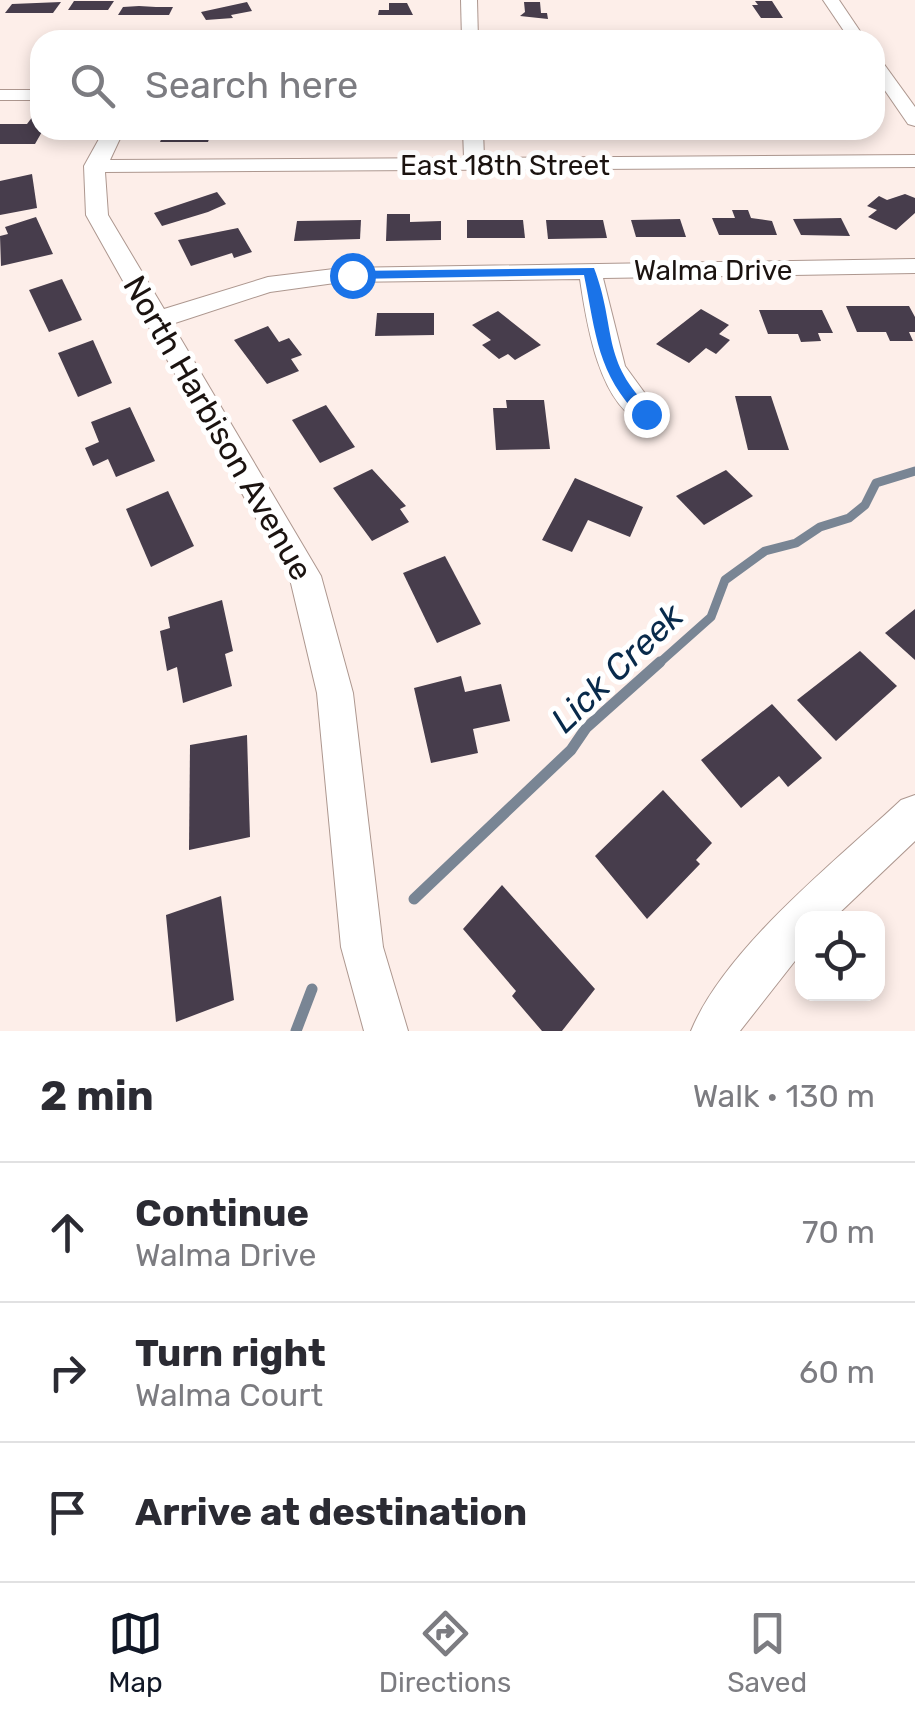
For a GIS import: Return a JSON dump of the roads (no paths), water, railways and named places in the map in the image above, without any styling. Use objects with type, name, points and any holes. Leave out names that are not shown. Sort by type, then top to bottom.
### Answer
[{"type":"street","points":[[469,0],[470,30]]},
{"type":"street","points":[[831,0],[851,30]]},
{"type":"street","points":[[885,78],[915,120]]},
{"type":"street","points":[[0,95],[30,95]]},
{"type":"street","points":[[94,166],[108,140]]},
{"type":"street","points":[[473,140],[474,164]]},
{"type":"street","name":"East 18th Street","points":[[94,166],[915,161]]},
{"type":"street","name":"North Harbison Avenue","points":[[94,166],[92,188],[97,214],[287,538],[318,616],[335,693],[362,946],[386,1031]]},
{"type":"street","name":"Walma Drive","points":[[157,320],[247,290],[310,278],[915,266]]},
{"type":"street","points":[[590,271],[609,366],[624,392],[646,414]]},
{"type":"street","points":[[813,911],[915,814]]},
{"type":"street","points":[[713,1031],[748,981],[795,930]]},
{"type":"waterway","name":"Lick Creek","points":[[657,665],[711,617],[725,580],[765,551],[796,543],[820,527],[849,518],[865,505],[876,483],[915,471]]},
{"type":"waterway","name":"Lick Creek","points":[[414,899],[571,750],[586,728],[660,662]]},
{"type":"waterway","name":"Lick Creek","points":[[296,1031],[312,989]]}]
